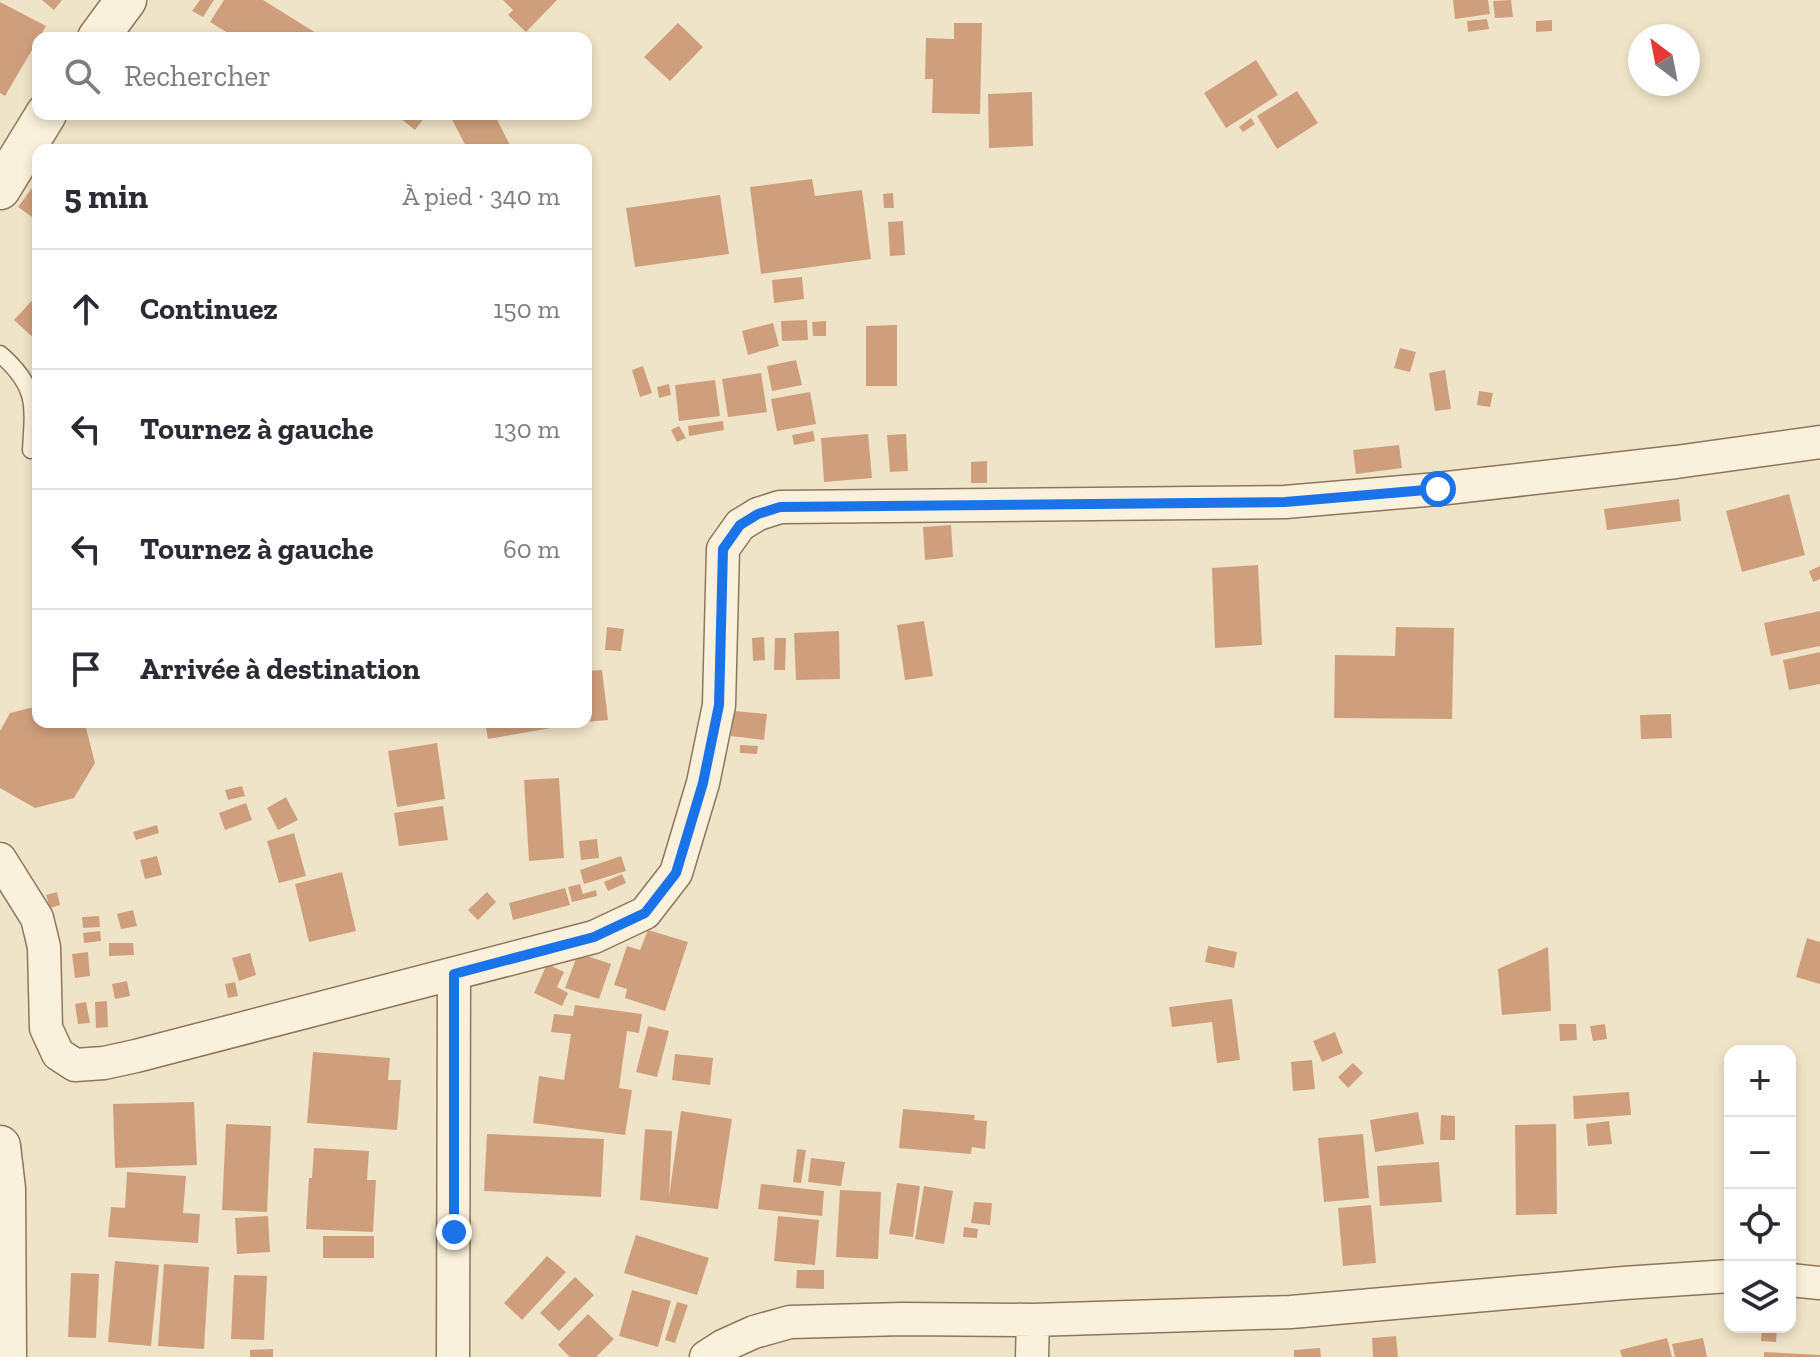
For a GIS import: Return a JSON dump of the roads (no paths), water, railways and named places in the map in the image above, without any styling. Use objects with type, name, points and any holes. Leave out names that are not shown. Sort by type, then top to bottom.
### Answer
[{"type":"street","points":[[102,32],[126,0]]},
{"type":"street","points":[[5,163],[41,120]]},
{"type":"street","points":[[0,859],[37,918],[44,947],[46,1028],[58,1054],[75,1065],[125,1058],[594,937],[645,913],[676,873],[703,783],[719,705],[723,549],[740,525],[758,514],[780,507],[1285,502],[1483,484],[1820,442]]},
{"type":"street","points":[[453,1357],[454,974]]},
{"type":"street","points":[[0,1146],[5,1189],[3,1281],[6,1357]]},
{"type":"street","points":[[706,1357],[754,1332],[790,1322],[1033,1320],[1291,1312],[1724,1276]]},
{"type":"street","points":[[1796,1281],[1820,1283]]},
{"type":"street","points":[[1032,1357],[1033,1320]]},
{"type":"lane","points":[[0,354],[22,373],[32,401]]},
{"type":"lane","points":[[31,450],[32,436]]}]
